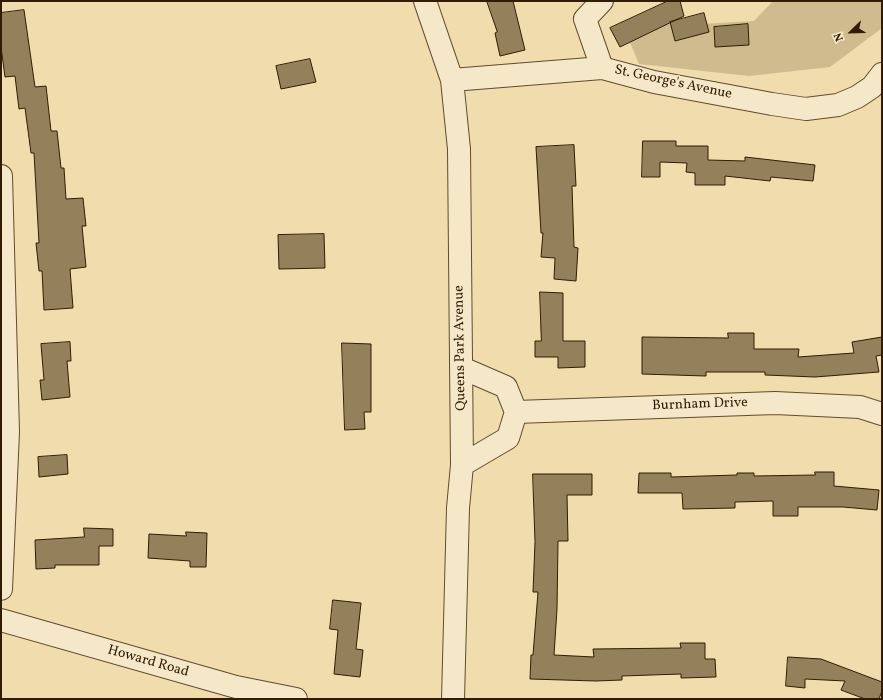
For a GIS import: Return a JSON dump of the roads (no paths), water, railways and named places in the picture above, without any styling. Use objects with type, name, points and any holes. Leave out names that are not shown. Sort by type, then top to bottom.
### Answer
[{"type":"street","name":"Queens Park Avenue","points":[[424,1],[452,80],[460,149],[462,464],[458,508],[453,699]]},
{"type":"street","points":[[602,1],[585,19],[602,68]]},
{"type":"street","name":"St. George's Avenue","points":[[452,80],[602,68],[654,82],[772,104],[806,108],[838,105],[857,97],[872,87],[882,74]]},
{"type":"street","points":[[1,176],[8,432],[1,589]]},
{"type":"street","points":[[462,368],[506,387],[516,412],[508,438],[462,464]]},
{"type":"street","name":"Burnham Drive","points":[[516,412],[775,403],[860,407],[882,414]]},
{"type":"street","name":"Howard Road","points":[[1,620],[236,688],[296,699]]}]
